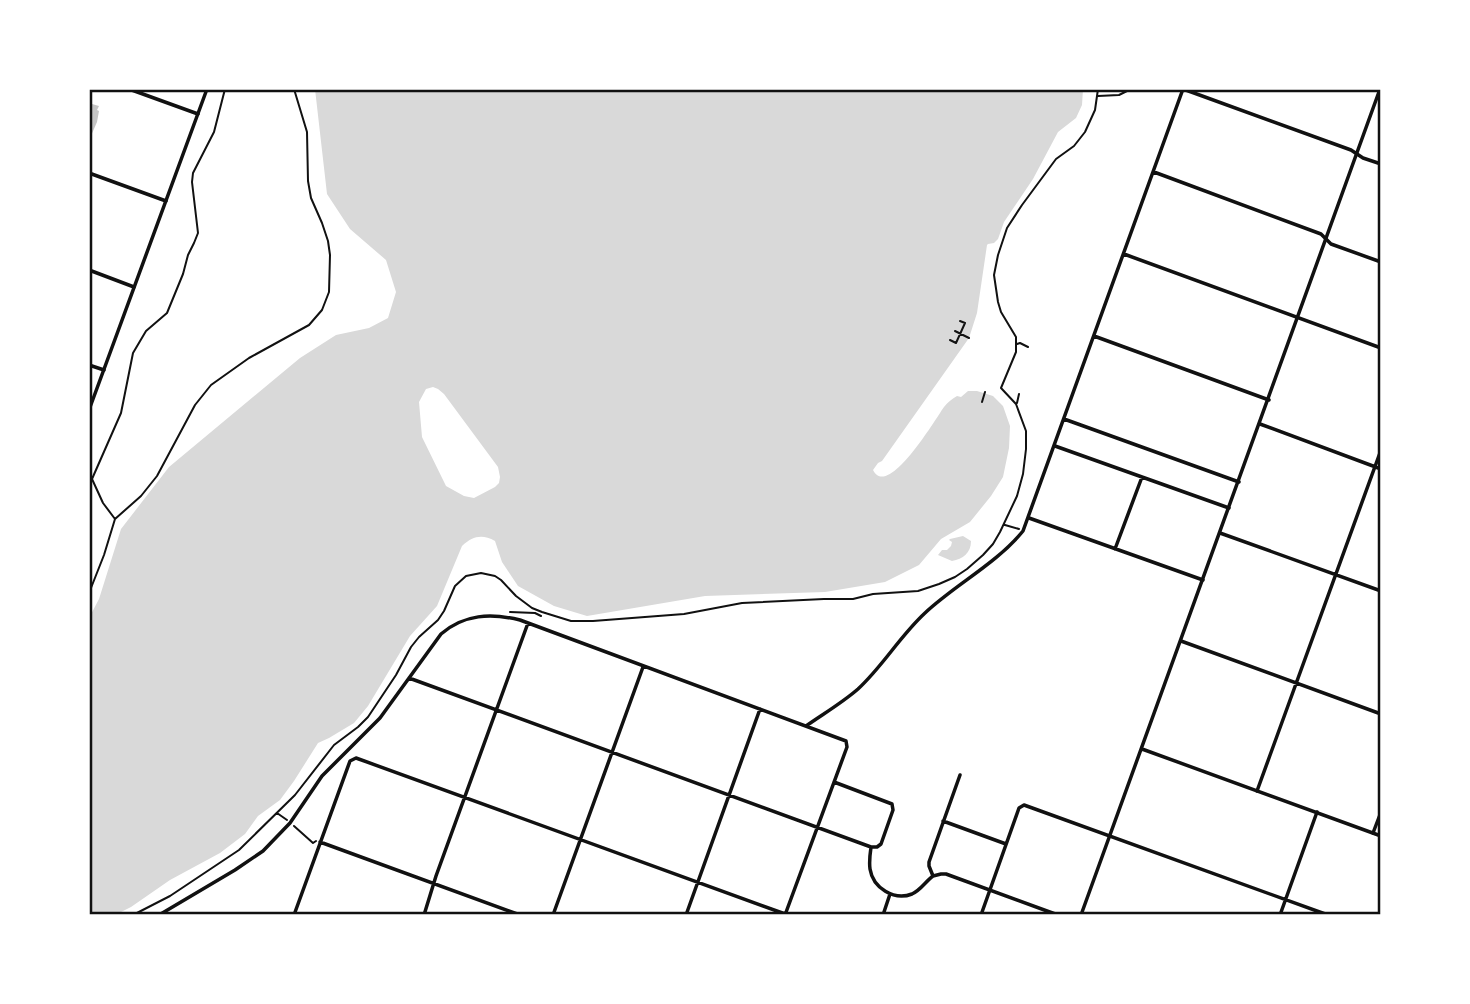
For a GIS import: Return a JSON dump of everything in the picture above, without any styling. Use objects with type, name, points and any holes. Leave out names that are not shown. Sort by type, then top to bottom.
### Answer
[{"type":"street","points":[[130,89],[198,114]]},
{"type":"street","points":[[89,410],[207,89]]},
{"type":"street","points":[[806,726],[858,689],[924,613],[1002,552],[1023,531],[1183,89],[1351,150],[1381,164]]},
{"type":"street","points":[[1081,915],[1380,89]]},
{"type":"street","points":[[1154,172],[1320,233],[1331,244],[1381,262]]},
{"type":"street","points":[[89,173],[166,201]]},
{"type":"street","points":[[1124,254],[1381,348]]},
{"type":"street","points":[[89,270],[134,287]]},
{"type":"street","points":[[1094,336],[1269,400]]},
{"type":"street","points":[[89,365],[104,370]]},
{"type":"street","points":[[1065,419],[1239,482]]},
{"type":"street","points":[[1260,424],[1381,469]]},
{"type":"street","points":[[1055,446],[1229,509]]},
{"type":"street","points":[[1257,791],[1381,450]]},
{"type":"street","points":[[1115,549],[1142,477]]},
{"type":"street","points":[[1029,518],[1203,580]]},
{"type":"street","points":[[1220,533],[1381,591]]},
{"type":"street","points":[[159,915],[263,851],[290,822],[335,761],[380,718],[441,634],[461,621],[483,616],[516,619],[846,741],[847,747],[786,914],[356,758],[350,761],[294,915]]},
{"type":"street","points":[[424,915],[528,623]]},
{"type":"street","points":[[1181,641],[1381,713]]},
{"type":"street","points":[[553,915],[643,666]]},
{"type":"street","points":[[409,678],[877,847],[881,844],[893,810],[892,805],[834,782]]},
{"type":"street","points":[[686,915],[760,709]]},
{"type":"street","points":[[1142,748],[1381,836]]},
{"type":"street","points":[[933,876],[929,862],[960,775]]},
{"type":"street","points":[[981,915],[1019,808],[1023,805],[1328,915]]},
{"type":"street","points":[[1280,915],[1317,812]]},
{"type":"street","points":[[1373,833],[1381,812]]},
{"type":"street","points":[[943,821],[1006,844]]},
{"type":"street","points":[[320,842],[520,915]]},
{"type":"street","points":[[871,847],[873,877],[879,887],[890,894],[905,896],[914,893],[933,876],[946,874],[1058,915]]},
{"type":"street","points":[[883,915],[890,894]]},
{"type":"path","points":[[115,519],[103,503],[92,479],[121,413],[132,353],[146,331],[167,313],[198,233],[192,173],[209,145],[225,89]]},
{"type":"path","points":[[89,593],[115,519],[141,496],[157,476],[195,405],[211,385],[249,358],[309,326],[322,310],[329,292],[330,256],[328,241],[311,198],[307,132],[294,89]]},
{"type":"path","points":[[510,612],[535,613],[570,621],[593,621],[684,614],[742,603],[853,599],[873,594],[918,591],[939,584],[967,569],[983,555],[1004,525],[1017,496],[1026,449],[1026,431],[1016,404],[1001,388],[1016,352],[1016,337],[1001,312],[996,292],[994,275],[1001,246],[1007,228],[1056,159],[1080,140],[1095,110],[1097,89]]},
{"type":"path","points":[[1097,96],[1119,94],[1131,89]]},
{"type":"path","points":[[950,340],[956,343],[965,323],[960,321]]},
{"type":"path","points":[[955,331],[969,338]]},
{"type":"path","points":[[1016,344],[1028,347]]},
{"type":"path","points":[[982,402],[985,391]]},
{"type":"path","points":[[1016,404],[1019,394]]},
{"type":"path","points":[[1004,525],[1023,531]]},
{"type":"path","points":[[133,915],[170,896],[254,837],[307,782],[334,745],[368,717],[396,676],[411,647],[438,620],[451,591],[459,581],[474,573],[495,576],[541,614]]},
{"type":"path","points":[[537,626],[541,614]]},
{"type":"path","points":[[277,812],[313,843],[320,842]]},
{"type":"shaded area","points":[[315,89],[1083,89],[1082,105],[1076,118],[1058,132],[1033,179],[1004,222],[998,239],[987,245],[977,313],[969,338],[873,470],[880,476],[889,474],[900,466],[944,407],[957,396],[961,397],[968,391],[977,391],[993,396],[1003,406],[1010,426],[1003,477],[970,522],[941,539],[919,565],[885,582],[825,592],[705,596],[587,616],[554,606],[518,586],[502,562],[495,541],[486,537],[474,538],[462,546],[437,606],[410,636],[368,706],[354,723],[318,743],[280,800],[258,816],[245,834],[220,853],[170,880],[131,907],[115,915],[89,915],[89,618],[99,599],[121,529],[169,467],[300,358],[336,335],[369,328],[388,318],[396,292],[386,260],[350,229],[327,194]],"holes":[[[426,389],[438,389],[498,467],[499,483],[474,498],[464,496],[446,486],[422,437],[419,402]]]},
{"type":"shaded area","points":[[963,536],[971,541],[970,549],[963,557],[952,561],[938,555],[951,546],[950,539]]},
{"type":"building","points":[[92,104],[99,106],[99,111],[90,138],[89,109]]}]
